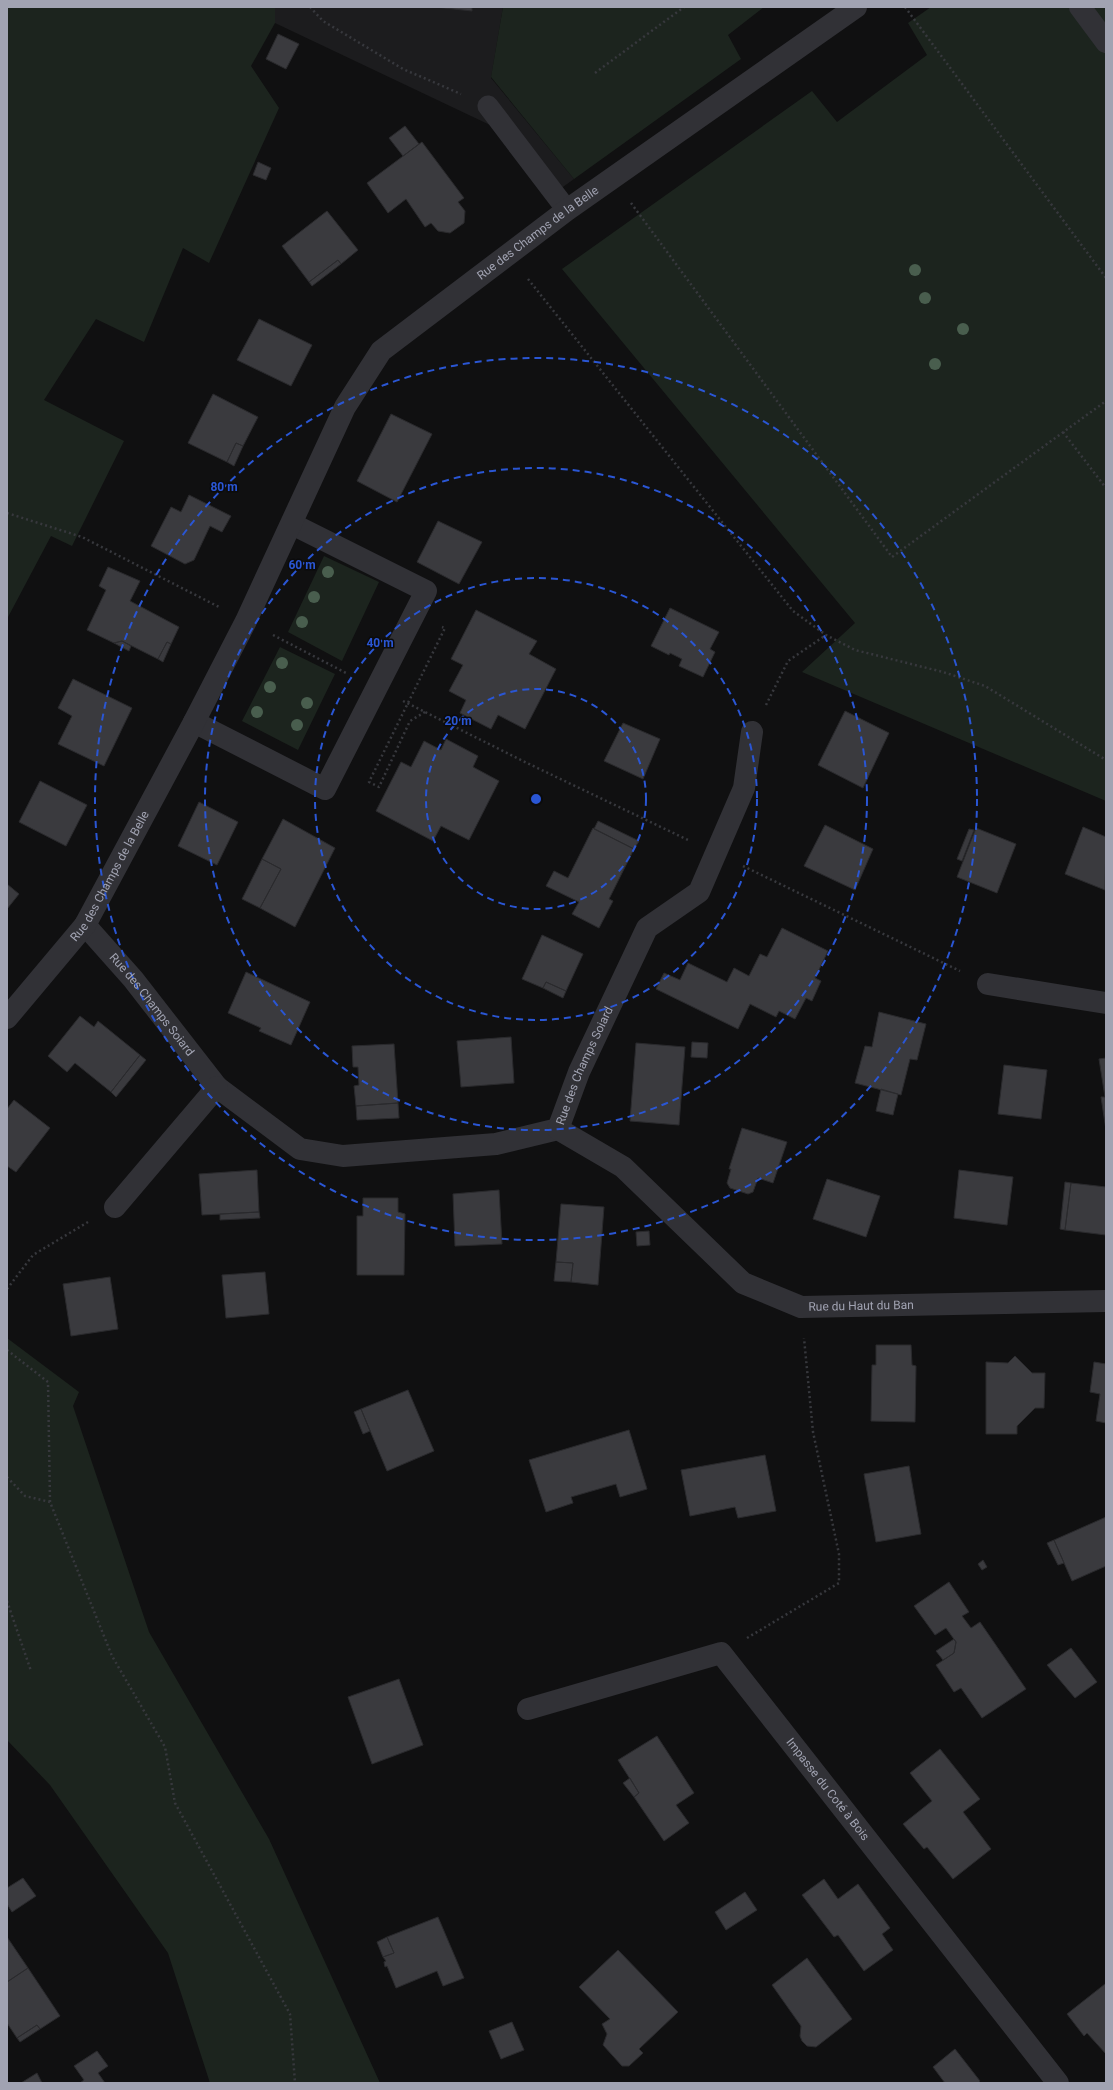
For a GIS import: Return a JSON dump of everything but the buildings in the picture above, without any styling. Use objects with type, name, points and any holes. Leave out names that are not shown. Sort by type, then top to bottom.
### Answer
[{"type":"street","name":"Rue des Champs de la Belle","points":[[7,1018],[85,925],[194,722],[246,621],[346,407],[381,351],[508,253],[567,210],[856,7]]},
{"type":"street","points":[[1080,7],[1106,42]]},
{"type":"street","points":[[194,722],[326,789],[426,591],[292,524]]},
{"type":"street","name":"Rue des Champs Soiard","points":[[85,925],[133,979],[217,1087],[300,1149],[343,1156],[496,1144],[558,1129],[579,1072],[647,928],[699,892],[744,788],[752,732]]},
{"type":"street","points":[[988,984],[1106,1002]]},
{"type":"street","points":[[115,1207],[217,1087]]},
{"type":"street","name":"Rue du Haut du Ban","points":[[558,1129],[623,1167],[743,1283],[802,1307],[1106,1301]]},
{"type":"street","points":[[528,1709],[721,1653]]},
{"type":"street","name":"Impasse du Coté à Bois","points":[[721,1653],[1058,2083]]},
{"type":"lane","points":[[488,106],[567,210]]},
{"type":"path","points":[[310,7],[323,21],[403,70],[488,106]]},
{"type":"path","points":[[595,73],[684,7]]},
{"type":"path","points":[[906,7],[1106,278]]},
{"type":"path","points":[[613,179],[892,557],[1106,401]]},
{"type":"path","points":[[508,253],[793,611],[826,635],[855,650],[943,672],[985,686],[1106,760]]},
{"type":"path","points":[[1064,432],[1106,488]]},
{"type":"path","points":[[7,513],[82,537]]},
{"type":"path","points":[[440,626],[445,628],[369,782],[379,787],[410,721],[425,712],[924,956],[988,984]]},
{"type":"path","points":[[752,732],[788,661],[826,635]]},
{"type":"path","points":[[7,1289],[33,1255],[115,1207]]},
{"type":"path","points":[[721,1653],[839,1583],[839,1554],[813,1432],[802,1307]]},
{"type":"path","points":[[7,1350],[48,1382],[50,1502],[112,1656],[165,1747],[175,1803],[290,2014],[295,2083]]},
{"type":"path","points":[[7,1477],[25,1496],[50,1502]]},
{"type":"path","points":[[7,1601],[31,1671]]},
{"type":"shaded area","points":[[7,7],[275,7],[275,23],[251,66],[279,108],[209,263],[183,248],[144,342],[96,319],[44,400],[124,441],[72,546],[51,536],[7,619]]},
{"type":"shaded area","points":[[147,7],[503,7],[491,78],[574,179],[546,199],[490,125],[275,23]]},
{"type":"shaded area","points":[[503,7],[764,7],[728,35],[741,59],[574,179],[491,77]]},
{"type":"shaded area","points":[[931,7],[1106,7],[1106,801],[802,672],[855,623],[562,269],[812,91],[837,122],[927,55],[908,23]]},
{"type":"shaded area","points":[[324,556],[379,582],[342,661],[288,632]]},
{"type":"shaded area","points":[[280,647],[335,674],[298,750],[242,721]]},
{"type":"shaded area","points":[[7,1338],[79,1392],[73,1406],[149,1632],[269,1839],[380,2083],[210,2083],[168,1953],[50,1785],[7,1740]]}]
